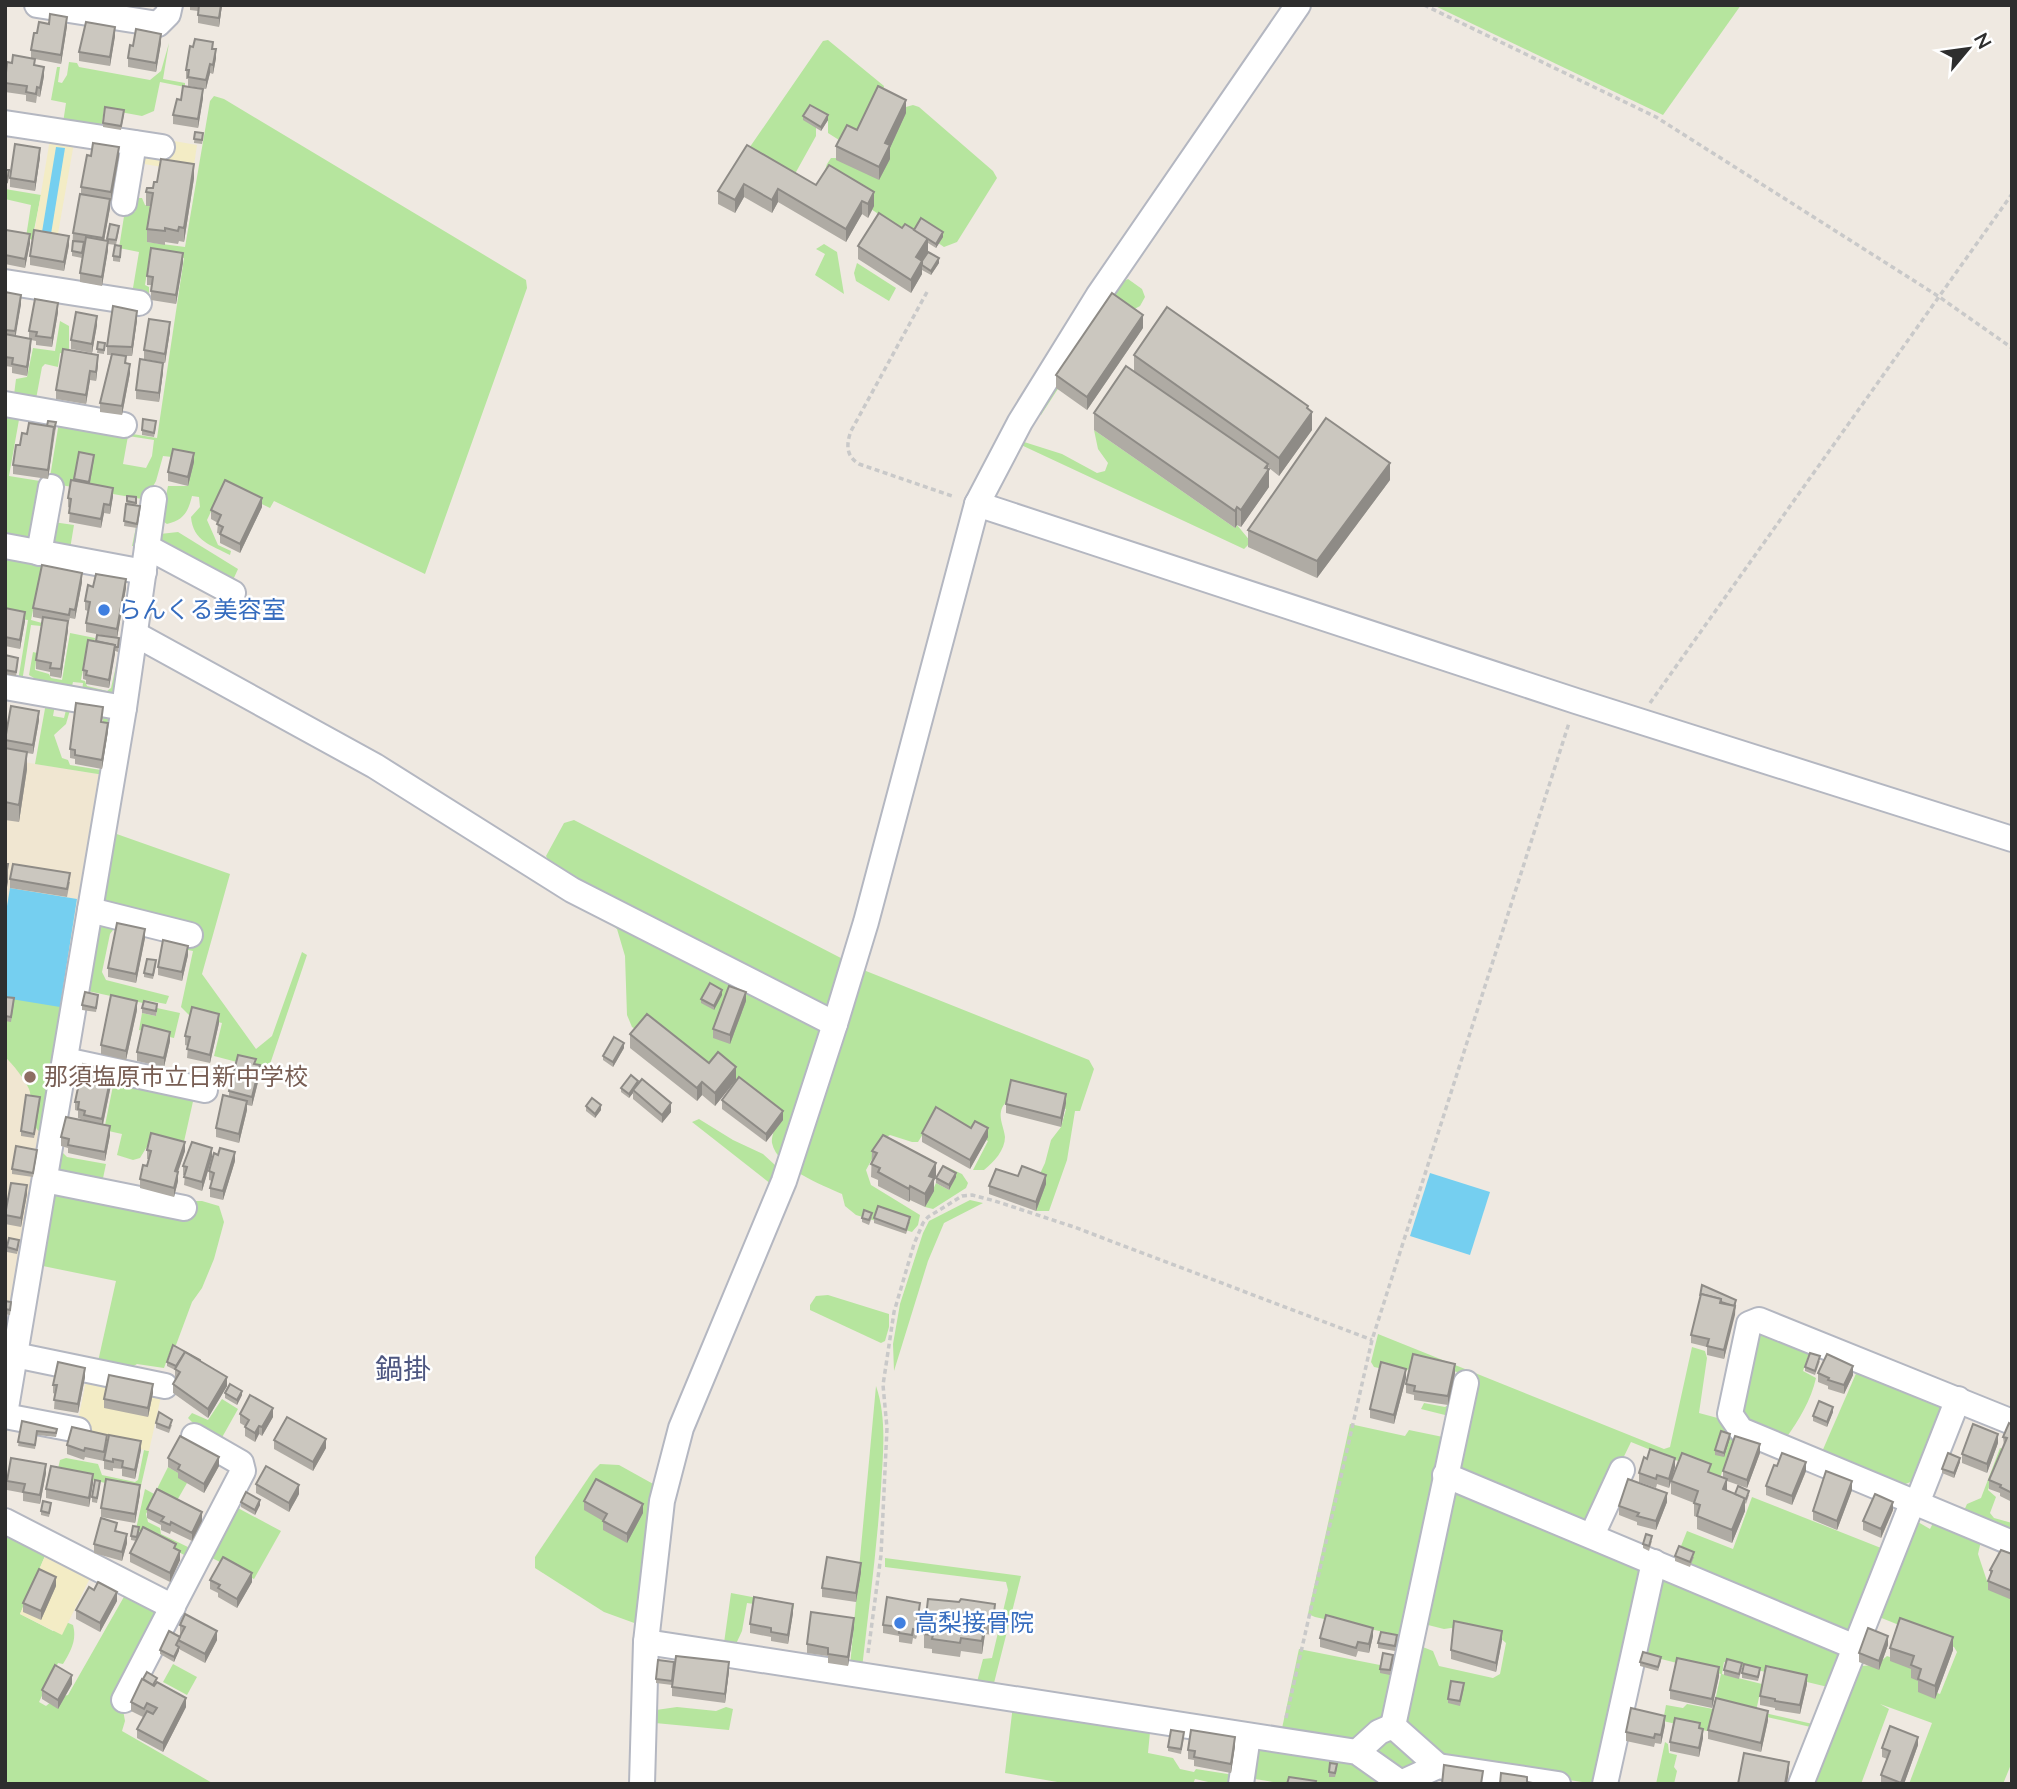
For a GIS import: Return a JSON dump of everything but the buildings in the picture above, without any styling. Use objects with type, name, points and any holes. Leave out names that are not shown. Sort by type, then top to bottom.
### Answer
[{"type":"street","points":[[53,6],[158,24],[169,14],[170,5]]},
{"type":"street","points":[[642,1784],[646,1642],[662,1502],[681,1428],[784,1181],[835,1024],[866,922],[977,504],[1038,391],[1098,296],[1298,5]]},
{"type":"street","points":[[5,122],[162,147]]},
{"type":"street","points":[[124,203],[135,143]]},
{"type":"street","points":[[5,282],[139,303]]},
{"type":"street","points":[[5,404],[124,425]]},
{"type":"street","points":[[39,553],[51,486]]},
{"type":"street","points":[[78,1430],[5,1415],[124,708],[154,499]]},
{"type":"street","points":[[977,504],[1576,701],[2012,839]]},
{"type":"street","points":[[5,547],[144,572]]},
{"type":"street","points":[[147,547],[233,593]]},
{"type":"street","points":[[135,634],[376,766],[572,890],[835,1024]]},
{"type":"street","points":[[5,687],[124,708]]},
{"type":"street","points":[[90,910],[190,935]]},
{"type":"street","points":[[65,1060],[205,1090]]},
{"type":"street","points":[[45,1180],[184,1208]]},
{"type":"street","points":[[2012,1422],[1759,1320],[1749,1324],[1730,1414],[1741,1430],[2012,1543]]},
{"type":"street","points":[[15,1355],[165,1387]]},
{"type":"street","points":[[1393,1726],[1466,1383]]},
{"type":"street","points":[[1801,1784],[1958,1399]]},
{"type":"street","points":[[124,1700],[243,1471],[241,1463],[194,1436]]},
{"type":"street","points":[[1592,1535],[1622,1470]]},
{"type":"street","points":[[1445,1475],[1855,1647]]},
{"type":"street","points":[[5,1521],[173,1606]]},
{"type":"street","points":[[1605,1784],[1654,1562]]},
{"type":"street","points":[[646,1642],[1357,1752],[1401,1783],[1438,1766]]},
{"type":"street","points":[[1357,1752],[1379,1732],[1393,1726]]},
{"type":"street","points":[[1393,1726],[1438,1766],[1558,1784]]},
{"type":"street","points":[[1241,1784],[1248,1736]]},
{"type":"path","points":[[1424,5],[1656,117],[1938,296],[2012,348]]},
{"type":"path","points":[[1638,721],[2012,194]]},
{"type":"path","points":[[927,292],[851,431],[848,452],[852,460],[859,464],[977,504]]},
{"type":"path","points":[[1281,1741],[1372,1340],[1576,701]]},
{"type":"path","points":[[864,1676],[881,1555],[887,1428],[883,1385],[887,1349],[894,1312],[914,1244],[928,1217],[962,1196],[972,1195],[995,1201],[1074,1227],[1372,1340]]},
{"type":"shaded area","name":"那須塩原市立日新中学校","points":[[5,759],[104,775],[5,1380]]},
{"type":"green space","points":[[1433,5],[1741,5],[1663,115]]},
{"type":"green space","points":[[828,40],[884,86],[882,95],[856,139],[839,140],[828,133],[828,120],[816,128],[816,136],[791,181],[743,157],[823,41]]},
{"type":"green space","points":[[169,43],[163,79],[185,83],[185,87],[160,82],[154,111],[142,116],[104,109],[101,129],[63,123],[66,103],[51,100],[57,67],[60,67],[58,82],[62,83],[67,75],[69,62],[77,63],[79,67],[150,80],[161,71]]},
{"type":"green space","points":[[214,96],[224,99],[526,280],[527,288],[425,574],[274,501],[270,508],[231,489],[222,488],[207,520],[218,545],[231,551],[230,555],[210,545],[195,532],[191,517],[200,507],[199,497],[192,496],[187,511],[181,518],[167,524],[161,520],[168,486],[188,486],[172,457],[163,456],[137,546],[132,546],[142,499],[49,483],[59,422],[157,438],[184,258],[150,253],[145,285],[149,287],[149,296],[132,294],[139,252],[119,248],[125,210],[135,212],[137,198],[142,198],[145,205],[153,207],[147,242],[185,247],[210,101]],"holes":[[[128,436],[154,440],[152,456],[146,468],[123,464]]]},
{"type":"green space","points":[[906,107],[919,107],[993,171],[997,178],[957,242],[944,247],[922,232],[908,235],[885,223],[877,213],[823,177],[831,158],[846,158]]},
{"type":"green space","points":[[5,189],[41,195],[32,240],[26,237],[31,205],[5,199]]},
{"type":"green space","points":[[824,244],[837,252],[844,294],[815,275],[825,254],[816,249]]},
{"type":"green space","points":[[857,263],[896,288],[889,301],[856,281],[854,273]]},
{"type":"green space","points":[[1128,279],[1142,289],[1145,297],[1140,306],[1129,312],[1111,307],[1041,415],[1037,409],[1120,283]]},
{"type":"green space","points":[[60,321],[69,326],[69,355],[60,353],[58,367],[45,364],[42,367],[36,399],[14,395],[16,379],[27,377],[33,348],[55,351]]},
{"type":"green space","points":[[5,412],[20,414],[9,476],[46,482],[53,522],[74,525],[70,549],[5,538]]},
{"type":"green space","points":[[1094,430],[1235,528],[1237,525],[1251,542],[1244,549],[1019,444],[1021,441],[1062,454],[1097,473],[1105,471],[1108,463],[1098,449]]},
{"type":"green space","points":[[178,532],[238,569],[233,580],[158,541],[160,534]]},
{"type":"green space","points":[[5,554],[43,561],[31,620],[42,623],[41,626],[31,625],[22,682],[18,681],[28,620],[5,617]]},
{"type":"green space","points":[[70,633],[95,638],[93,648],[87,648],[81,680],[85,681],[87,686],[107,691],[111,688],[121,644],[117,689],[105,696],[82,692],[83,683],[73,682],[71,690],[33,684],[34,678],[29,675],[33,652],[37,653],[35,670],[62,680]]},
{"type":"green space","points":[[46,703],[55,705],[53,716],[64,718],[67,706],[104,712],[113,722],[104,775],[35,764]],"holes":[[[70,710],[103,715],[103,768],[101,770],[70,765],[68,760],[62,758],[54,735],[66,724]]]},
{"type":"green space","points":[[574,820],[866,971],[1089,1060],[1094,1069],[1080,1111],[1075,1111],[1067,1160],[1049,1211],[1036,1211],[1037,1180],[1051,1140],[1061,1127],[1066,1109],[1014,1095],[1004,1104],[1001,1112],[1005,1137],[1003,1147],[984,1170],[973,1170],[988,1141],[933,1118],[918,1142],[890,1135],[883,1139],[866,1170],[871,1185],[920,1215],[918,1225],[912,1232],[856,1215],[845,1206],[842,1194],[791,1168],[782,1160],[772,1143],[777,1122],[723,1077],[664,1047],[632,1027],[627,1015],[625,956],[617,929],[572,894],[546,856],[564,823]]},
{"type":"green space","points":[[111,832],[230,874],[202,974],[256,1049],[272,1036],[302,952],[307,955],[268,1070],[214,1056],[222,1023],[189,1015],[181,1007],[193,951],[162,945],[164,935],[102,908]]},
{"type":"green space","points":[[100,918],[117,930],[110,934],[102,972],[106,980],[169,996],[166,1004],[145,1000],[143,1003],[83,990]]},
{"type":"green space","points":[[5,997],[64,1007],[44,1134],[33,1121],[27,1085],[5,1057]]},
{"type":"green space","points":[[157,1008],[180,1013],[174,1038],[139,1030],[142,1013],[156,1016]]},
{"type":"green space","points":[[115,1076],[194,1097],[183,1146],[151,1140],[140,1158],[133,1160],[117,1155],[122,1134],[104,1130]]},
{"type":"green space","points":[[699,1119],[733,1140],[763,1154],[775,1165],[775,1178],[771,1184],[692,1122]]},
{"type":"green space","points":[[59,1149],[67,1157],[106,1164],[102,1183],[219,1206],[224,1222],[214,1259],[164,1368],[137,1364],[125,1371],[97,1366],[116,1281],[38,1265],[53,1161]]},
{"type":"green space","points":[[947,1167],[962,1174],[968,1183],[966,1188],[933,1209],[925,1207],[936,1183],[949,1190],[955,1178],[943,1170]]},
{"type":"green space","points":[[970,1200],[983,1203],[944,1223],[928,1261],[894,1371],[893,1344],[900,1304],[923,1233],[929,1221]]},
{"type":"green space","points":[[828,1295],[889,1314],[885,1341],[881,1343],[810,1310],[816,1296]]},
{"type":"green space","points":[[1764,1331],[1810,1350],[1803,1371],[1816,1378],[1804,1410],[1786,1438],[1749,1425],[1740,1412],[1755,1339]]},
{"type":"green space","points":[[1378,1334],[1664,1449],[1670,1447],[1692,1347],[1705,1351],[1707,1358],[1699,1413],[1725,1420],[1735,1434],[1720,1478],[1631,1442],[1589,1528],[1453,1471],[1452,1410],[1445,1415],[1421,1409],[1424,1403],[1445,1407],[1450,1404],[1457,1372],[1419,1362],[1403,1373],[1374,1367],[1371,1362]]},
{"type":"green space","points":[[1858,1369],[1939,1401],[1944,1413],[1916,1480],[1900,1486],[1821,1454]]},
{"type":"green space","points":[[876,1386],[883,1423],[883,1461],[862,1668],[850,1666]]},
{"type":"green space","points":[[222,1399],[238,1409],[220,1441],[201,1431],[188,1418],[192,1413],[208,1420]]},
{"type":"green space","points":[[1350,1424],[1405,1436],[1409,1430],[1443,1437],[1402,1636],[1308,1614]]},
{"type":"green space","points":[[2000,1448],[2003,1449],[1988,1490],[1996,1497],[1990,1513],[1994,1518],[2012,1523],[2012,1532],[1963,1513],[1967,1504],[1981,1498]]},
{"type":"green space","points":[[144,1450],[149,1451],[140,1490],[57,1473],[60,1460],[66,1458],[98,1464],[102,1475],[135,1482],[138,1480]]},
{"type":"green space","points":[[600,1464],[619,1465],[655,1485],[637,1624],[604,1612],[535,1568],[535,1557]]},
{"type":"green space","points":[[168,1467],[180,1474],[187,1483],[175,1504],[155,1493]]},
{"type":"green space","points":[[1447,1485],[1647,1573],[1602,1775],[1589,1783],[1440,1761],[1400,1722],[1415,1644],[1433,1651],[1439,1666],[1493,1678],[1500,1674],[1506,1643],[1498,1636],[1420,1623]]},
{"type":"green space","points":[[145,1489],[156,1495],[146,1514],[148,1522],[160,1528],[161,1534],[190,1548],[186,1556],[136,1529]]},
{"type":"green space","points":[[1752,1497],[1881,1548],[1852,1634],[1689,1567],[1679,1551],[1687,1531],[1733,1549]]},
{"type":"green space","points":[[236,1507],[281,1531],[254,1579],[208,1556]]},
{"type":"green space","points":[[1934,1521],[1981,1541],[1978,1554],[1987,1581],[2012,1598],[2012,1762],[2003,1784],[1909,1784],[1932,1723],[1880,1704],[1889,1709],[1861,1784],[1806,1784],[1860,1666],[1877,1665],[1887,1656],[1912,1665],[1927,1689],[1940,1694],[1957,1652],[1954,1647],[1874,1615],[1909,1524],[1918,1522],[1930,1529]]},
{"type":"green space","points":[[5,1526],[48,1549],[20,1614],[53,1631],[66,1622],[73,1625],[74,1641],[71,1650],[63,1664],[58,1663],[39,1702],[46,1706],[56,1698],[68,1695],[125,1595],[159,1611],[123,1710],[125,1721],[122,1731],[214,1784],[5,1784]]},
{"type":"green space","points":[[885,1558],[1021,1576],[994,1683],[977,1682],[983,1659],[992,1658],[1008,1590],[1006,1582],[885,1567]]},
{"type":"green space","points":[[1667,1574],[1839,1647],[1845,1657],[1832,1688],[1724,1662],[1722,1674],[1762,1684],[1756,1711],[1817,1725],[1815,1728],[1714,1705],[1721,1674],[1641,1654],[1658,1580]]},
{"type":"green space","points":[[731,1593],[794,1605],[793,1610],[747,1603],[742,1631],[736,1644],[724,1643]]},
{"type":"green space","points":[[1299,1649],[1395,1668],[1390,1715],[1357,1742],[1281,1733]]},
{"type":"green space","points":[[173,1664],[197,1677],[187,1695],[163,1682]]},
{"type":"green space","points":[[1687,1704],[1713,1709],[1707,1731],[1663,1721],[1666,1705],[1683,1708]]},
{"type":"green space","points":[[1013,1705],[1150,1732],[1148,1753],[1173,1758],[1180,1769],[1234,1775],[1233,1784],[1195,1779],[1193,1784],[1069,1784],[1005,1773]]},
{"type":"green space","points":[[677,1707],[716,1711],[726,1707],[733,1709],[729,1730],[655,1723],[656,1710]]},
{"type":"green space","points":[[1392,1733],[1425,1760],[1403,1776],[1376,1756],[1373,1744]]},
{"type":"green space","points":[[1665,1742],[1668,1744],[1669,1753],[1677,1755],[1674,1767],[1677,1771],[1674,1784],[1656,1784]]},
{"type":"green space","points":[[1263,1746],[1357,1761],[1388,1784],[1286,1784],[1249,1778],[1255,1750]]},
{"type":"sand","points":[[50,139],[74,143],[57,239],[34,235]]},
{"type":"sand","points":[[168,140],[197,145],[193,172],[144,164],[146,152]]},
{"type":"sand","points":[[87,1376],[162,1392],[149,1451],[75,1435]]},
{"type":"sand","points":[[48,1549],[93,1572],[62,1635],[20,1614]]},
{"type":"water","points":[[56,147],[65,148],[51,234],[42,232]]},
{"type":"water","points":[[10,888],[77,899],[60,1007],[5,998],[5,918]]},
{"type":"water","points":[[1430,1173],[1490,1192],[1470,1255],[1410,1236]]},
{"type":"place","name":"らんくる美容室","points":[[104,610]]},
{"type":"place","name":"那須塩原市立日新中学校","points":[[30,1077]]},
{"type":"place","name":"高梨接骨院","points":[[900,1623]]},
{"type":"district","name":"鍋掛","points":[[403,1369]]}]
